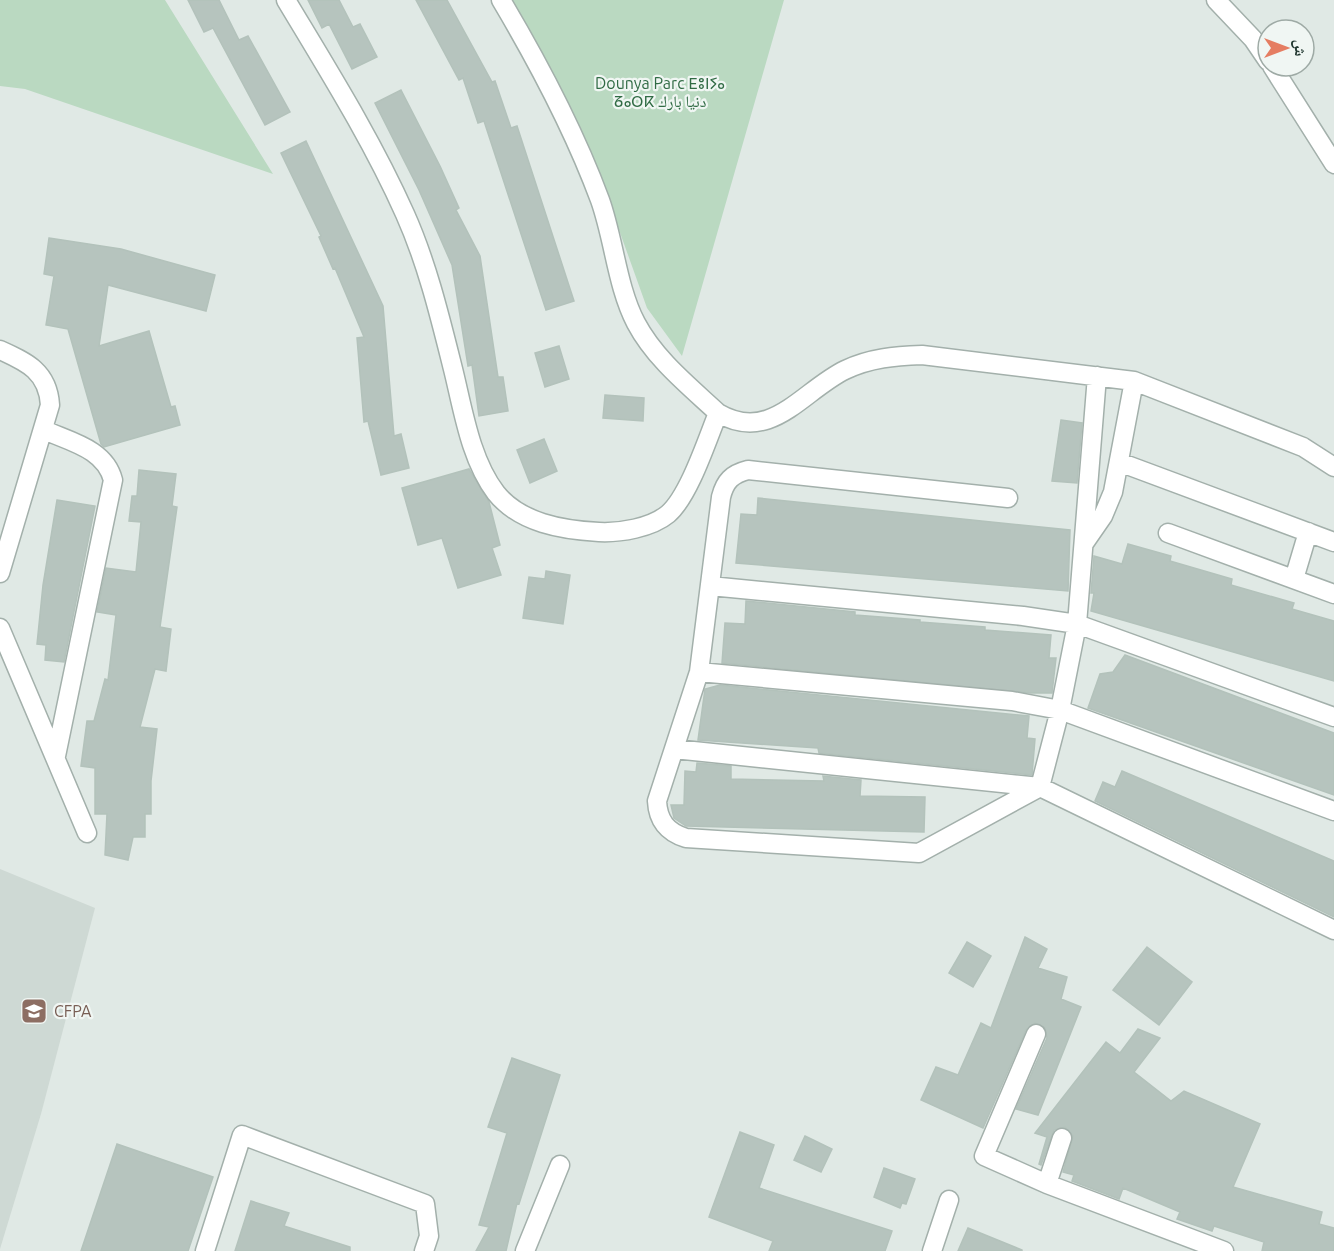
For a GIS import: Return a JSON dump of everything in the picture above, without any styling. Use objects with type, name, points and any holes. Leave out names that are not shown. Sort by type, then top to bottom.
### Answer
[{"type":"street","points":[[286,0],[345,98],[405,214],[429,278],[468,428],[483,470],[497,494],[526,517],[558,528],[601,532],[642,527],[668,514],[691,480],[718,413]]},
{"type":"street","points":[[501,0],[549,86],[586,166],[600,202],[626,299],[635,322],[663,361],[718,413],[739,423],[758,424],[786,411],[843,371],[893,356],[922,355],[1134,381],[1303,447],[1334,466]]},
{"type":"street","points":[[1215,0],[1256,43]]},
{"type":"street","points":[[1280,78],[1334,164]]},
{"type":"street","points":[[0,350],[30,364],[45,381],[50,405],[0,573]]},
{"type":"street","points":[[1008,498],[748,470],[732,476],[723,489],[699,672],[660,790],[658,811],[668,829],[686,838],[919,854],[1040,787],[1060,710],[1077,624],[1097,376]]},
{"type":"street","points":[[1084,544],[1108,506],[1119,462],[1134,381]]},
{"type":"street","points":[[44,430],[94,452],[106,464],[112,480],[56,756]]},
{"type":"street","points":[[1119,462],[1334,542]]},
{"type":"street","points":[[1294,579],[1308,532]]},
{"type":"street","points":[[1168,533],[1334,594]]},
{"type":"street","points":[[710,586],[1023,616],[1077,624],[1334,717]]},
{"type":"street","points":[[0,628],[87,834]]},
{"type":"street","points":[[699,672],[1012,702],[1060,710],[1334,811]]},
{"type":"street","points":[[674,748],[1040,787],[1334,930]]},
{"type":"street","points":[[1036,1034],[984,1156],[1047,1184],[1224,1251]]},
{"type":"street","points":[[205,1251],[242,1135],[425,1204],[429,1236],[424,1251]]},
{"type":"street","points":[[1047,1184],[1062,1138]]},
{"type":"street","points":[[525,1251],[560,1165]]},
{"type":"street","points":[[932,1251],[950,1200]]},
{"type":"shaded area","name":"CFPA","points":[[0,869],[95,908],[41,1114],[0,1249]]},
{"type":"green space","points":[[0,0],[165,0],[273,174],[25,89],[0,86]]},
{"type":"green space","name":"Dounya Parc ⴹⵓⵏⵢⴰ ⵒⴰⵔⴽ دنيا بارك","points":[[510,0],[784,0],[682,356],[647,308],[618,227],[556,84]]},
{"type":"building","points":[[188,0],[219,0],[239,40],[248,36],[290,112],[265,125],[213,28],[204,32]]},
{"type":"building","points":[[308,0],[339,0],[353,27],[360,24],[377,57],[352,69],[329,24],[322,28]]},
{"type":"building","points":[[416,0],[447,0],[492,82],[495,81],[511,128],[517,126],[574,301],[546,310],[484,121],[478,123],[463,78],[459,80]]},
{"type":"building","points":[[401,90],[440,166],[459,208],[456,210],[480,256],[498,377],[503,377],[508,411],[479,416],[472,365],[468,366],[452,265],[419,190],[375,103]]},
{"type":"building","points":[[306,141],[383,306],[394,436],[401,434],[409,468],[381,475],[368,421],[364,422],[357,338],[364,337],[335,268],[333,269],[319,237],[321,236],[281,153]]},
{"type":"building","points":[[49,238],[121,249],[215,275],[206,311],[108,285],[99,346],[149,331],[171,407],[175,406],[180,425],[104,447],[101,444],[68,329],[46,325],[54,276],[44,274]]},
{"type":"building","points":[[559,346],[569,379],[545,387],[535,353]]},
{"type":"building","points":[[605,395],[644,398],[643,421],[603,418]]},
{"type":"building","points":[[1061,420],[1082,423],[1077,483],[1052,481]]},
{"type":"building","points":[[544,439],[557,471],[530,483],[517,450]]},
{"type":"building","points":[[469,469],[489,502],[500,545],[492,548],[501,575],[458,588],[442,538],[418,545],[402,488]]},
{"type":"building","points":[[139,470],[176,474],[172,506],[177,507],[160,627],[171,629],[166,671],[155,669],[140,727],[157,729],[151,781],[151,814],[145,814],[145,837],[133,837],[128,860],[105,855],[107,814],[95,814],[95,768],[81,766],[87,721],[94,721],[105,679],[108,680],[116,615],[97,612],[106,568],[136,572],[141,522],[129,521],[132,496],[137,496]]},
{"type":"building","points":[[758,498],[1070,530],[1068,591],[736,563],[741,514],[757,515]]},
{"type":"building","points":[[57,500],[95,506],[64,662],[45,660],[46,645],[37,644],[43,585]]},
{"type":"building","points":[[1128,544],[1171,556],[1170,561],[1232,579],[1231,585],[1294,603],[1292,609],[1334,621],[1334,681],[1091,611],[1094,593],[1091,593],[1094,556],[1122,564]]},
{"type":"building","points":[[546,571],[570,575],[563,624],[523,618],[529,577],[545,579]]},
{"type":"building","points":[[746,601],[855,612],[855,615],[985,627],[985,630],[1051,635],[1049,658],[1056,658],[1052,693],[1031,693],[722,663],[725,623],[745,624]]},
{"type":"building","points":[[1125,655],[1334,733],[1334,795],[1088,708],[1100,674],[1113,672]]},
{"type":"building","points":[[720,685],[1029,716],[1027,738],[1035,739],[1032,775],[819,753],[818,748],[698,740],[705,689]]},
{"type":"building","points":[[697,763],[731,766],[731,779],[824,781],[823,776],[861,780],[860,796],[925,797],[924,832],[686,826],[674,818],[671,805],[684,805],[685,771],[696,772]]},
{"type":"building","points":[[1122,771],[1334,861],[1334,917],[1095,801],[1103,782],[1115,787]]},
{"type":"building","points":[[1025,937],[1047,949],[1038,968],[1067,977],[1061,999],[1081,1007],[1038,1115],[1016,1109],[1047,1038],[1045,1028],[1035,1023],[1026,1030],[983,1128],[921,1100],[936,1067],[958,1075],[981,1023],[991,1028]]},
{"type":"building","points":[[967,942],[991,956],[973,987],[949,973]]},
{"type":"building","points":[[1147,947],[1192,982],[1159,1025],[1113,990]]},
{"type":"building","points":[[1138,1029],[1160,1038],[1134,1072],[1171,1101],[1184,1091],[1260,1124],[1233,1187],[1322,1212],[1319,1224],[1334,1228],[1334,1251],[1262,1251],[1264,1242],[1214,1226],[1212,1231],[1177,1219],[1180,1212],[1123,1188],[1119,1199],[1072,1181],[1074,1175],[1063,1172],[1073,1136],[1065,1127],[1054,1130],[1041,1165],[1039,1164],[1047,1137],[1035,1133],[1106,1042],[1120,1053]]},
{"type":"building","points":[[512,1058],[560,1075],[519,1204],[517,1203],[506,1251],[476,1251],[489,1227],[479,1225],[507,1133],[488,1127]]},
{"type":"building","points":[[740,1132],[774,1145],[759,1188],[892,1231],[885,1251],[769,1251],[773,1241],[709,1217]]},
{"type":"building","points":[[805,1136],[832,1149],[821,1172],[794,1160]]},
{"type":"building","points":[[117,1144],[213,1177],[188,1251],[81,1251]]},
{"type":"building","points":[[884,1168],[915,1179],[906,1204],[902,1203],[900,1208],[874,1197]]},
{"type":"building","points":[[251,1201],[289,1213],[284,1226],[350,1247],[350,1251],[235,1251]]},
{"type":"building","points":[[968,1228],[1022,1250],[1022,1251],[958,1251]]},
{"type":"place","name":"CFPA","points":[[34,1011]]}]
